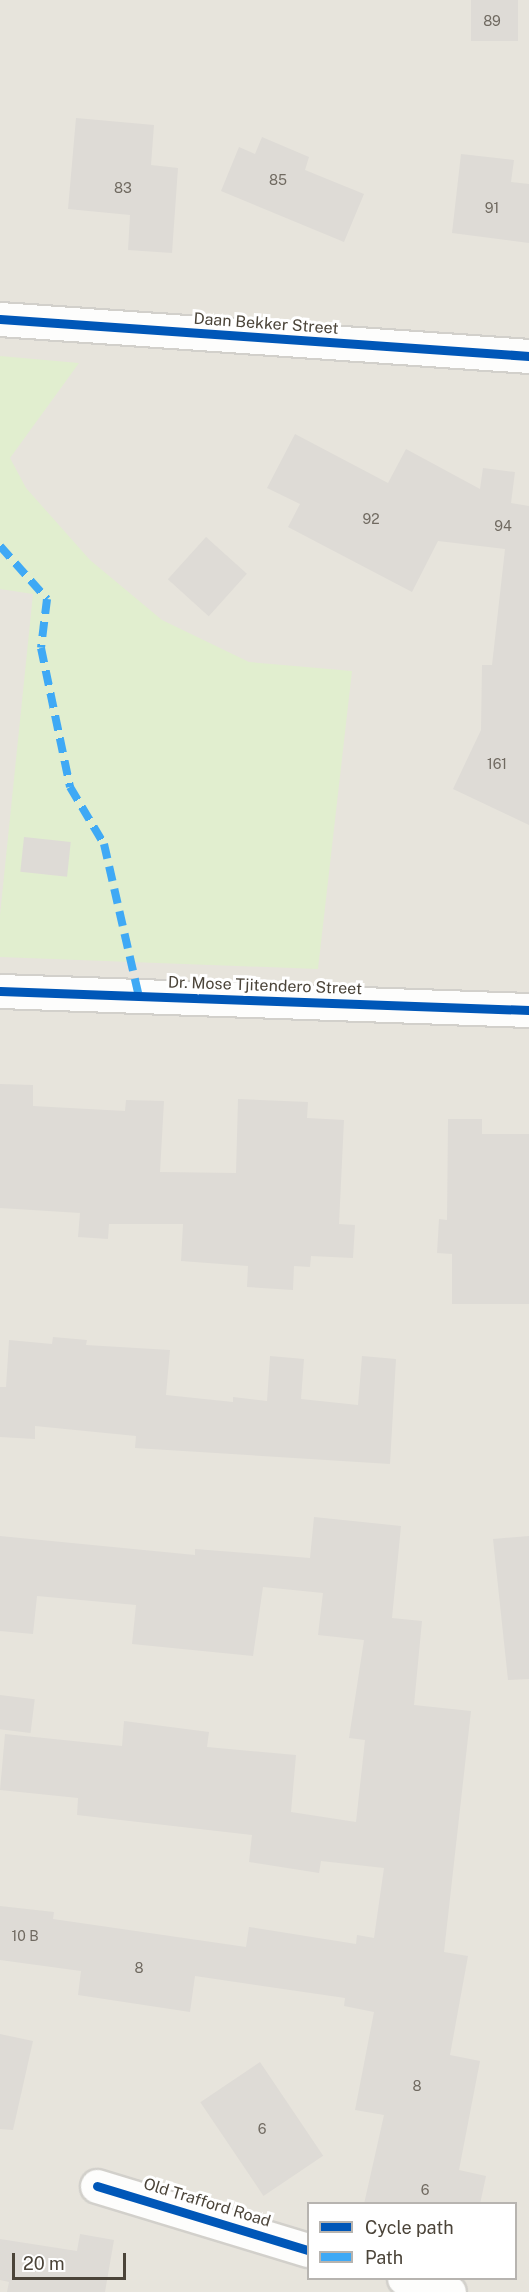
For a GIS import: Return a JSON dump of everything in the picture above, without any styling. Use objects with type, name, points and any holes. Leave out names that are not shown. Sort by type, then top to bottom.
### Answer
[{"type":"street","name":"Daan Bekker Street","points":[[0,319],[529,356]]},
{"type":"street","name":"Dr. Mose Tjitendero Street","points":[[0,991],[529,1010]]},
{"type":"street","name":"Old Trafford Road","points":[[97,2186],[307,2249]]},
{"type":"street","points":[[410,2280],[449,2292]]},
{"type":"shaded area","points":[[0,0],[529,0],[529,2292],[0,2292]]},
{"type":"green space","points":[[0,356],[79,363],[10,458],[26,488],[90,560],[162,620],[249,662],[352,671],[318,969],[0,957],[0,915],[33,594],[0,589]]},
{"type":"building","points":[[471,0],[518,0],[518,41],[471,41]]},
{"type":"building","points":[[76,118],[154,125],[151,165],[178,168],[172,253],[128,250],[130,215],[68,209]]},
{"type":"building","points":[[262,137],[309,157],[305,170],[364,194],[344,242],[221,191],[239,147],[255,154]]},
{"type":"building","points":[[461,154],[514,160],[511,182],[529,184],[529,243],[452,233]]},
{"type":"building","points":[[295,434],[388,483],[406,449],[480,489],[483,468],[515,472],[511,503],[529,506],[529,825],[453,789],[481,730],[482,665],[492,665],[505,549],[438,541],[412,592],[288,527],[300,504],[267,488]]},
{"type":"building","points":[[206,537],[247,574],[209,616],[168,579]]},
{"type":"building","points":[[24,837],[71,842],[67,877],[20,872]]},
{"type":"building","points":[[0,1084],[33,1085],[33,1106],[125,1111],[126,1100],[164,1101],[160,1172],[236,1173],[238,1099],[308,1102],[307,1118],[344,1120],[339,1224],[355,1225],[353,1258],[311,1256],[310,1267],[294,1266],[293,1290],[247,1287],[248,1266],[181,1261],[183,1224],[109,1224],[108,1239],[78,1237],[80,1213],[0,1208]]},
{"type":"building","points":[[448,1119],[482,1119],[482,1134],[529,1134],[529,1304],[452,1304],[452,1254],[437,1253],[439,1219],[447,1220]]},
{"type":"building","points":[[53,1337],[87,1340],[86,1345],[170,1350],[166,1395],[233,1402],[233,1397],[267,1401],[270,1356],[304,1359],[301,1399],[358,1405],[362,1356],[396,1359],[390,1464],[135,1448],[136,1436],[35,1426],[35,1439],[0,1437],[0,1387],[6,1387],[9,1340],[52,1344]]},
{"type":"building","points":[[314,1517],[401,1526],[392,1618],[422,1621],[414,1705],[471,1711],[444,1952],[468,1956],[450,2055],[480,2061],[459,2170],[486,2176],[480,2202],[364,2202],[384,2115],[355,2110],[374,2012],[344,2006],[345,1998],[195,1976],[190,2012],[78,1995],[81,1971],[0,1960],[0,1906],[54,1912],[53,1919],[246,1947],[249,1927],[356,1944],[357,1935],[374,1938],[384,1868],[321,1861],[319,1873],[249,1862],[252,1835],[77,1815],[78,1798],[0,1790],[5,1734],[122,1746],[124,1721],[209,1732],[207,1747],[296,1755],[291,1812],[356,1822],[365,1740],[349,1738],[364,1640],[318,1635],[323,1593],[263,1587],[253,1656],[132,1644],[136,1605],[37,1596],[33,1634],[0,1631],[0,1536],[195,1555],[195,1549],[310,1558]]},
{"type":"building","points":[[529,1536],[529,1679],[508,1680],[493,1539]]},
{"type":"building","points":[[0,1695],[35,1699],[31,1733],[0,1729]]},
{"type":"building","points":[[0,2034],[33,2041],[13,2130],[0,2129]]},
{"type":"building","points":[[260,2062],[323,2156],[263,2196],[200,2102]]},
{"type":"building","points":[[80,2234],[114,2240],[105,2292],[7,2292],[9,2282],[0,2280],[0,2239],[77,2251]]},
{"type":"marked path","points":[[0,546],[47,599],[41,648],[70,787],[104,844],[139,997]]},
{"type":"cycle path","points":[[0,319],[529,356]]},
{"type":"cycle path","points":[[0,991],[529,1010]]},
{"type":"cycle path","points":[[97,2186],[307,2250]]}]
